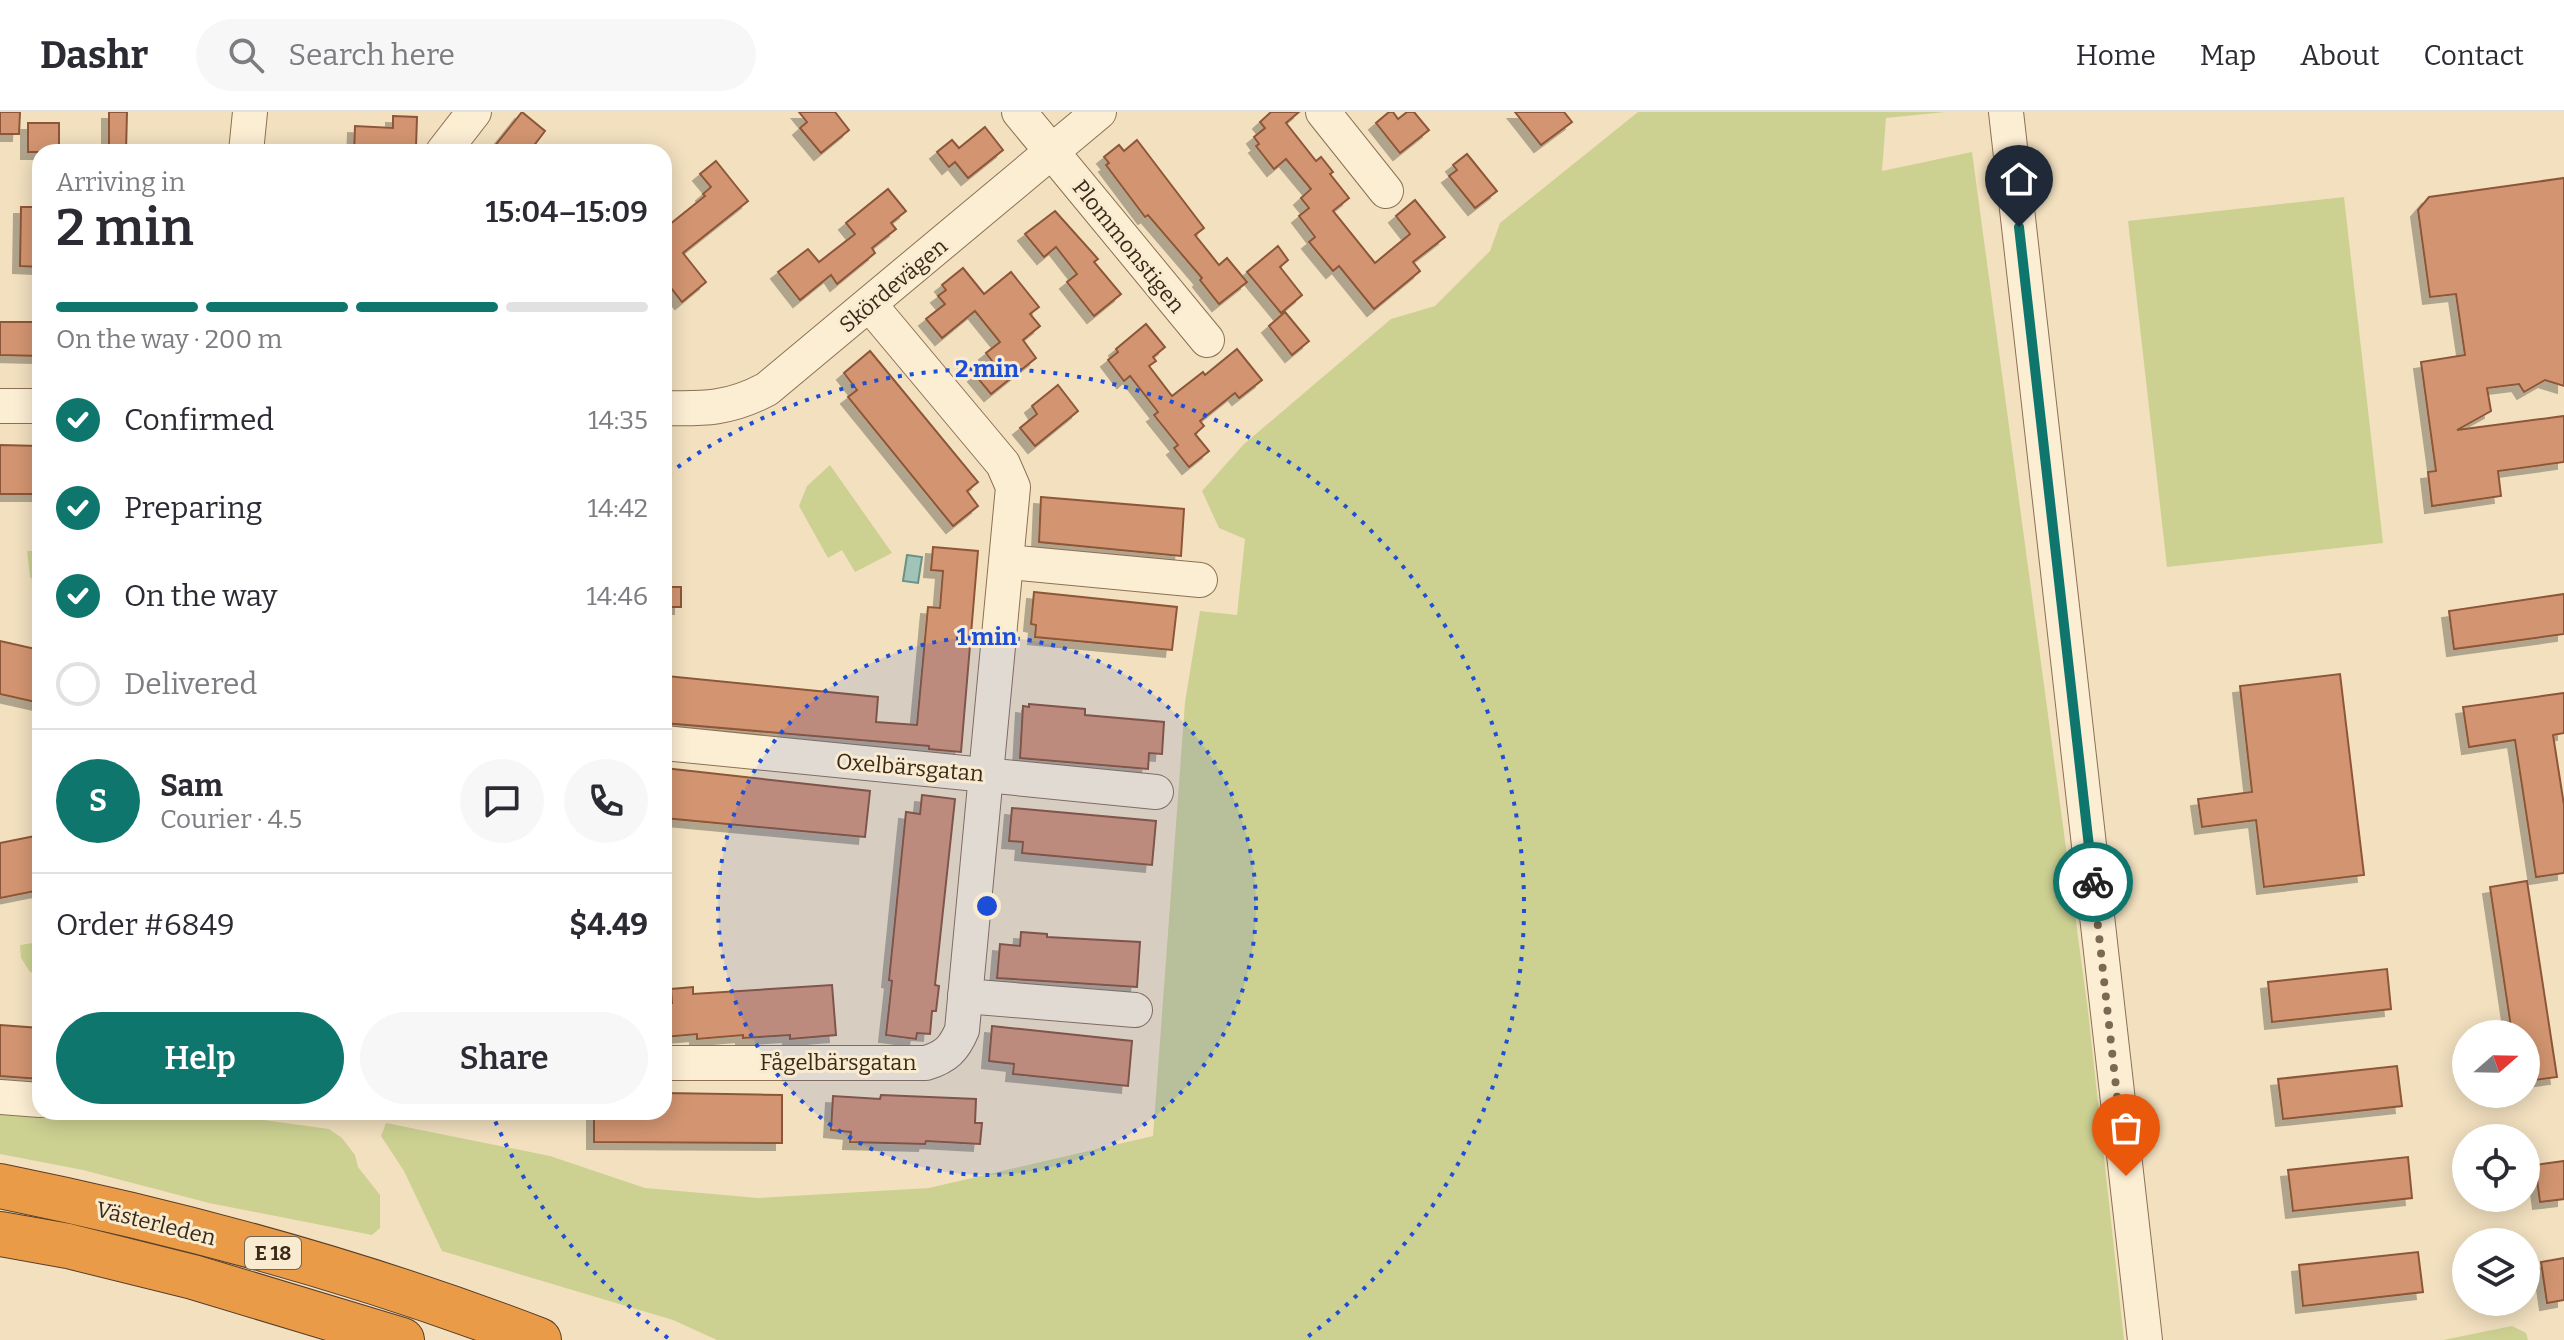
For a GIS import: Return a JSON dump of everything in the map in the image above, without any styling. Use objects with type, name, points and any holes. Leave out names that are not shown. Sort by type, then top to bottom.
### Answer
[{"type":"highway","name":"Västerleden","points":[[0,1186],[141,1217],[339,1271],[463,1311],[539,1340]]},
{"type":"highway","name":"Västerleden","points":[[0,1234],[68,1246],[193,1277],[402,1340]]},
{"type":"street","points":[[247,144],[250,112]]},
{"type":"street","points":[[449,144],[474,112]]},
{"type":"street","name":"Plommonstigen","points":[[1019,112],[1207,340]]},
{"type":"street","name":"Skördevägen","points":[[672,408],[710,409],[750,398],[767,389],[1099,112]]},
{"type":"street","points":[[1323,112],[1386,191]]},
{"type":"street","points":[[2007,126],[2145,1340]]},
{"type":"street","name":"Fågelbärsgatan","points":[[672,1063],[926,1063],[942,1058],[955,1047],[962,1030],[1013,487],[1003,464],[870,305]]},
{"type":"street","points":[[0,406],[32,406]]},
{"type":"street","points":[[1008,562],[1200,580]]},
{"type":"street","name":"Oxelbärsgatan","points":[[672,744],[1156,792]]},
{"type":"street","points":[[965,996],[1135,1010]]},
{"type":"street","points":[[0,1097],[32,1099]]},
{"type":"green space","points":[[1638,112],[1946,112],[1886,118],[1882,171],[1972,152],[2088,1011],[2124,1340],[717,1340],[673,1320],[442,1251],[404,1171],[381,1136],[386,1123],[550,1156],[645,1188],[758,1198],[929,1188],[1153,1136],[1185,702],[1200,611],[1237,615],[1245,539],[1219,528],[1202,491],[1244,444],[1391,319],[1435,306],[1490,251],[1500,223]]},
{"type":"green space","points":[[2344,197],[2383,543],[2167,567],[2128,221]]},
{"type":"green space","points":[[830,465],[892,553],[855,572],[842,550],[828,558],[799,506],[807,486]]},
{"type":"green space","points":[[27,551],[32,551],[32,579]]},
{"type":"green space","points":[[32,943],[32,972],[21,958],[20,945]]},
{"type":"green space","points":[[0,1111],[32,1111],[32,1120],[263,1120],[329,1129],[342,1138],[355,1155],[358,1167],[380,1195],[380,1228],[372,1235],[209,1203],[83,1170],[0,1154]]},
{"type":"green space","points":[[2512,1326],[2526,1333],[2528,1340],[2443,1340]]},
{"type":"water","points":[[907,555],[922,557],[918,583],[903,581]]},
{"type":"building","points":[[0,112],[20,112],[19,134],[0,134]]},
{"type":"building","points":[[109,112],[127,112],[126,144],[109,144]]},
{"type":"building","points":[[522,112],[545,131],[535,144],[496,144]]},
{"type":"building","points":[[799,112],[835,112],[849,130],[821,153],[800,128],[807,122]]},
{"type":"building","points":[[1271,112],[1299,112],[1286,123],[1316,161],[1321,157],[1333,172],[1330,174],[1349,198],[1333,211],[1375,263],[1410,234],[1396,216],[1415,200],[1445,237],[1413,262],[1420,271],[1374,309],[1339,266],[1333,271],[1309,242],[1315,237],[1299,216],[1309,208],[1301,198],[1311,189],[1286,159],[1274,169],[1256,146],[1259,144],[1254,137],[1265,128],[1260,122]]},
{"type":"building","points":[[1393,112],[1398,119],[1407,112],[1414,112],[1429,130],[1400,153],[1376,123]]},
{"type":"building","points":[[1515,112],[1564,112],[1572,122],[1541,145]]},
{"type":"building","points":[[393,116],[417,117],[416,144],[354,144],[355,126],[393,128]]},
{"type":"building","points":[[28,123],[59,123],[59,144],[32,144],[32,152],[28,152]]},
{"type":"building","points":[[985,127],[1003,150],[968,178],[955,162],[949,167],[937,152],[952,140],[959,148]]},
{"type":"building","points":[[1137,140],[1204,228],[1195,235],[1219,265],[1227,258],[1247,282],[1219,304],[1200,280],[1202,278],[1148,215],[1145,217],[1106,165],[1109,163],[1104,157],[1119,145],[1124,151]]},
{"type":"building","points":[[1467,154],[1497,191],[1475,208],[1449,176],[1457,170],[1453,165]]},
{"type":"building","points":[[716,161],[748,201],[683,253],[706,282],[682,302],[672,289],[672,223],[705,196],[703,194],[711,187],[700,174]]},
{"type":"building","points":[[2564,178],[2564,386],[2545,380],[2524,392],[2519,384],[2487,388],[2491,411],[2457,430],[2564,416],[2564,462],[2498,471],[2501,496],[2432,506],[2428,472],[2436,471],[2421,362],[2465,355],[2456,294],[2430,297],[2418,210],[2429,197]]},
{"type":"building","points":[[888,189],[906,211],[891,223],[896,229],[872,248],[875,253],[837,284],[831,275],[800,300],[778,272],[808,249],[819,262],[855,234],[846,223]]},
{"type":"building","points":[[21,207],[32,207],[32,267],[20,266]]},
{"type":"building","points":[[1055,211],[1098,259],[1094,262],[1121,294],[1094,316],[1067,282],[1077,274],[1056,247],[1044,257],[1025,234]]},
{"type":"building","points":[[1278,246],[1288,260],[1280,267],[1302,295],[1281,313],[1247,272]]},
{"type":"building","points":[[963,268],[984,294],[1011,272],[1039,307],[1030,314],[1040,326],[1023,340],[1036,358],[991,394],[975,375],[992,361],[986,353],[1000,342],[975,311],[942,338],[926,319],[945,304],[938,296],[946,290],[942,285]]},
{"type":"building","points":[[1285,312],[1309,341],[1292,355],[1269,326]]},
{"type":"building","points":[[0,322],[32,322],[32,356],[0,355]]},
{"type":"building","points":[[1146,324],[1165,347],[1153,357],[1156,361],[1149,366],[1172,396],[1237,349],[1262,380],[1239,398],[1235,393],[1200,421],[1204,426],[1195,434],[1209,451],[1189,467],[1174,448],[1178,445],[1154,415],[1158,412],[1130,376],[1124,381],[1108,360],[1118,352],[1116,349]]},
{"type":"building","points":[[870,351],[978,482],[967,491],[978,506],[953,526],[848,397],[857,390],[844,373]]},
{"type":"building","points":[[1058,385],[1078,411],[1035,446],[1020,428],[1037,414],[1032,406]]},
{"type":"building","points":[[0,445],[32,446],[32,494],[0,494]]},
{"type":"building","points":[[1041,497],[1184,509],[1181,556],[1039,542]]},
{"type":"building","points":[[933,547],[978,551],[961,752],[929,749],[929,746],[672,724],[672,676],[878,697],[876,722],[917,725],[928,607],[940,608],[943,571],[931,570]]},
{"type":"building","points":[[672,587],[681,587],[681,607],[672,607]]},
{"type":"building","points":[[1034,592],[1177,607],[1172,650],[1035,637],[1036,625],[1031,624]]},
{"type":"building","points":[[2564,594],[2564,634],[2454,649],[2449,611]]},
{"type":"building","points":[[0,641],[32,648],[32,701],[0,694]]},
{"type":"building","points":[[2340,674],[2364,875],[2264,887],[2256,820],[2202,827],[2198,799],[2252,792],[2240,686]]},
{"type":"building","points":[[2564,693],[2564,733],[2553,735],[2564,805],[2564,873],[2536,877],[2515,740],[2469,747],[2463,707]]},
{"type":"building","points":[[1029,704],[1085,709],[1085,715],[1164,722],[1162,754],[1149,753],[1148,769],[1020,758],[1023,706],[1029,707]]},
{"type":"building","points":[[672,769],[870,791],[865,837],[672,819]]},
{"type":"building","points":[[922,795],[955,799],[935,985],[939,986],[936,1011],[932,1011],[930,1034],[917,1033],[916,1039],[886,1035],[906,812],[920,814]]},
{"type":"building","points":[[1012,808],[1156,821],[1152,865],[1022,853],[1023,842],[1009,841]]},
{"type":"building","points":[[32,837],[32,892],[0,898],[0,843]]},
{"type":"building","points":[[2527,881],[2557,1077],[2540,1079],[2540,1020],[2510,1020],[2490,887]]},
{"type":"building","points":[[1021,932],[1047,934],[1047,937],[1140,942],[1137,987],[997,978],[1000,944],[1020,946]]},
{"type":"building","points":[[2387,969],[2391,1009],[2272,1022],[2268,982]]},
{"type":"building","points":[[832,985],[836,1035],[790,1039],[790,1035],[697,1039],[697,1034],[672,1036],[672,989],[693,987],[693,994]]},
{"type":"building","points":[[0,1025],[32,1027],[32,1078],[0,1076]]},
{"type":"building","points":[[992,1026],[1132,1041],[1128,1086],[1013,1074],[1014,1064],[989,1061]]},
{"type":"building","points":[[2397,1066],[2402,1106],[2283,1119],[2278,1079]]},
{"type":"building","points":[[672,1093],[782,1095],[782,1143],[594,1142],[594,1120],[672,1120]]},
{"type":"building","points":[[881,1095],[976,1099],[975,1123],[982,1123],[980,1144],[850,1142],[851,1132],[831,1130],[833,1096],[880,1099]]},
{"type":"building","points":[[2408,1157],[2412,1198],[2293,1211],[2288,1170]]},
{"type":"building","points":[[2564,1161],[2564,1199],[2540,1202],[2540,1164]]},
{"type":"building","points":[[2418,1252],[2423,1292],[2303,1306],[2299,1265]]},
{"type":"building","points":[[2564,1258],[2564,1300],[2547,1303],[2541,1262]]},
{"type":"way so far","points":[[2093,882],[2126,1176]]},
{"type":"route","points":[[2019,227],[2093,882]]}]
